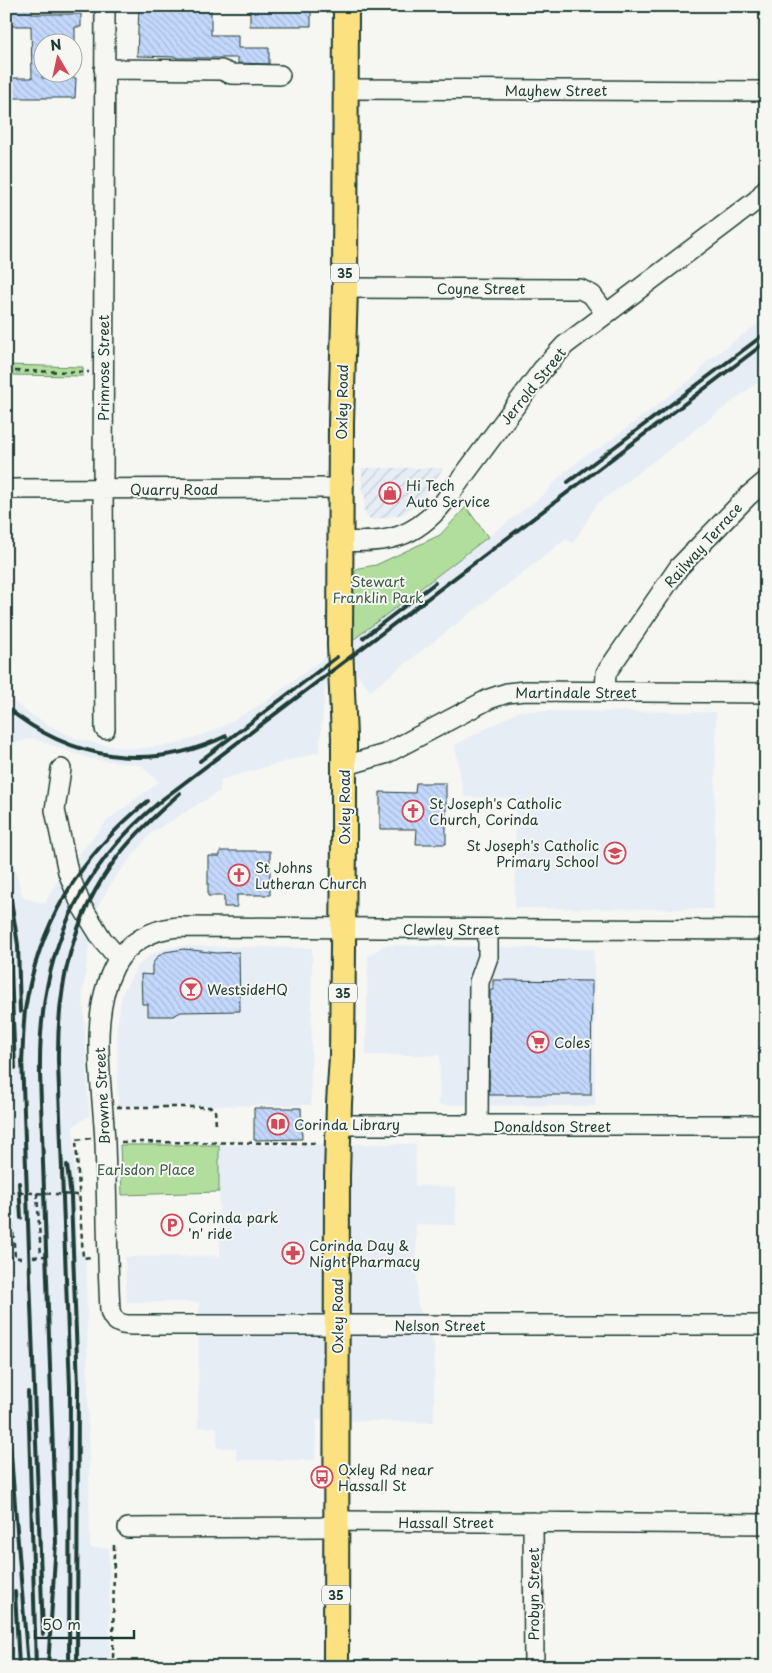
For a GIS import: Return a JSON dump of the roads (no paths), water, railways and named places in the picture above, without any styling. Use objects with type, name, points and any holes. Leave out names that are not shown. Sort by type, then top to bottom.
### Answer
[{"type":"main road","name":"Oxley Road","points":[[336,1667],[338,1125],[342,1058],[344,766],[340,644],[342,540],[341,422],[345,288],[346,6]]},
{"type":"street","name":"Primrose Street","points":[[104,6],[103,490],[105,729]]},
{"type":"street","points":[[104,70],[221,70],[231,74],[280,75]]},
{"type":"street","name":"Mayhew Street","points":[[346,89],[766,91]]},
{"type":"street","name":"Jerrold Street","points":[[342,540],[377,542],[392,539],[431,517],[553,357],[580,332],[763,195]]},
{"type":"street","name":"Coyne Street","points":[[345,288],[580,289],[592,295],[606,314]]},
{"type":"street","name":"Railway Terrace","points":[[605,692],[606,673],[670,579],[748,496],[766,481]]},
{"type":"street","name":"Quarry Road","points":[[6,490],[342,488]]},
{"type":"street","name":"Martindale Street","points":[[344,766],[385,754],[489,699],[507,693],[525,691],[766,693]]},
{"type":"street","points":[[61,769],[55,810],[68,872],[81,905],[102,939],[119,959]]},
{"type":"street","name":"Clewley Street","points":[[138,940],[161,929],[178,927],[766,930]]},
{"type":"street","points":[[478,1126],[479,982],[488,957],[488,929]]},
{"type":"street","name":"Browne Street","points":[[116,1321],[110,1310],[100,1024],[105,988],[114,966],[138,940]]},
{"type":"street","name":"Donaldson Street","points":[[338,1125],[766,1125]]},
{"type":"street","name":"Nelson Street","points":[[116,1321],[130,1325],[766,1325]]},
{"type":"street","name":"Hassall Street","points":[[128,1528],[323,1527],[347,1521],[766,1524]]},
{"type":"street","name":"Probyn Street","points":[[533,1522],[534,1667]]},
{"type":"railway","points":[[568,482],[766,333]]},
{"type":"railway","points":[[48,1667],[56,1542],[40,1074],[41,1032],[46,993],[55,956],[67,921],[84,888],[106,857],[132,827],[163,799],[766,342]]},
{"type":"railway","points":[[363,638],[435,583]]},
{"type":"railway","points":[[200,761],[337,657]]},
{"type":"railway","points":[[6,707],[31,725],[57,739],[84,749],[111,755],[140,757],[169,755],[197,748],[226,736]]},
{"type":"railway","points":[[69,1667],[70,1388],[58,1062],[60,1007],[64,980],[78,928],[102,879],[132,839],[180,793]]},
{"type":"railway","points":[[22,1064],[25,1010],[31,979],[40,949],[52,920],[83,868],[102,844],[148,801]]},
{"type":"railway","points":[[6,868],[18,945],[20,1012]]},
{"type":"railway","points":[[6,923],[10,948],[15,1068]]},
{"type":"railway","points":[[22,1057],[43,1634]]},
{"type":"railway","points":[[67,1165],[71,1197],[78,1386],[77,1667]]},
{"type":"railway","points":[[19,1183],[21,1218]]},
{"type":"railway","points":[[6,1286],[10,1443],[28,1667]]},
{"type":"railway","points":[[28,1392],[36,1667]]},
{"type":"railway","points":[[15,1592],[19,1667]]},
{"type":"place","name":"Hi Tech Auto Service","points":[[390,493]]},
{"type":"place","name":"St Joseph's Catholic Church, Corinda","points":[[413,811]]},
{"type":"place","name":"St Joseph's Catholic Primary School","points":[[615,853]]},
{"type":"place","name":"St Johns Lutheran Church","points":[[239,875]]},
{"type":"place","name":"WestsideHQ","points":[[191,989]]},
{"type":"place","name":"Coles","points":[[538,1042]]},
{"type":"place","name":"Corinda Library","points":[[278,1124]]},
{"type":"place","name":"Corinda park 'n' ride","points":[[172,1225]]},
{"type":"place","name":"Corinda Day & Night Pharmacy","points":[[293,1253]]},
{"type":"place","name":"Oxley Rd near Hassall St","points":[[322,1477]]},
{"type":"park label","name":"Stewart Franklin Park","points":[[378,590]]},
{"type":"park label","name":"Earlsdon Place","points":[[146,1169]]}]
